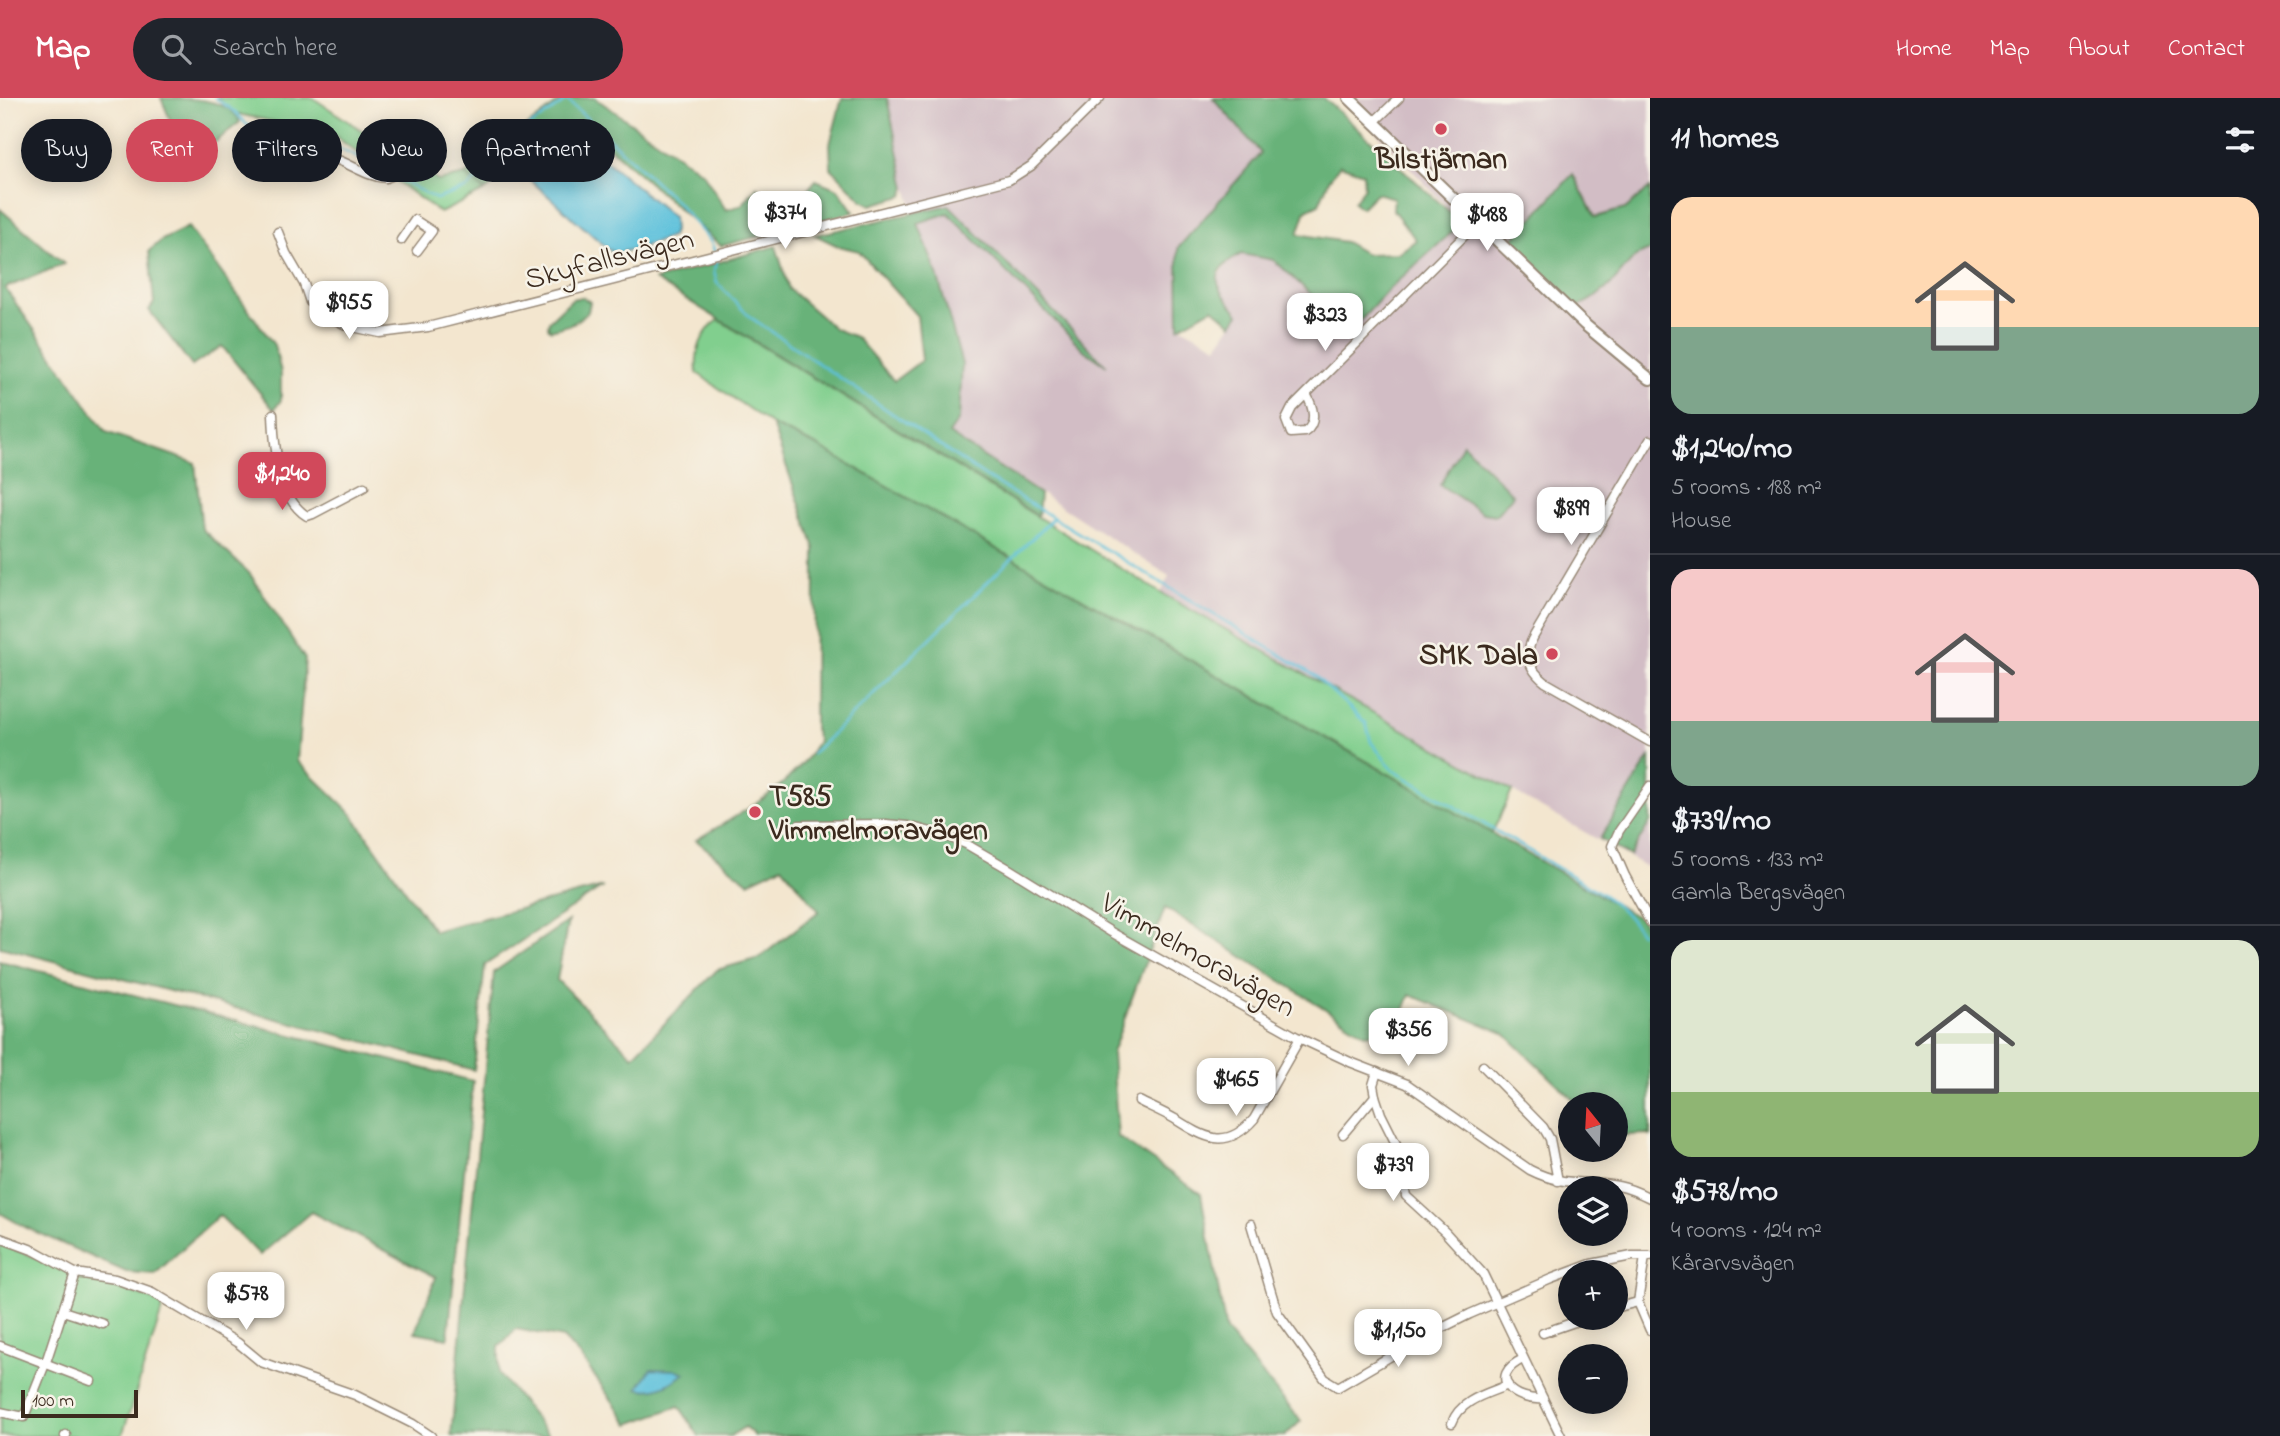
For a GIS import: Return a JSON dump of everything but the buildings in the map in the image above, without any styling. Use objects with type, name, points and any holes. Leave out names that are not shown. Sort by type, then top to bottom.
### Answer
[{"type":"street","name":"Skyfallsvägen","points":[[278,232],[310,302],[336,320],[380,333],[428,327],[1009,180],[1027,170],[1100,98]]},
{"type":"street","points":[[1349,98],[1584,324],[1650,379]]},
{"type":"street","points":[[1374,122],[1399,98]]},
{"type":"street","points":[[401,240],[415,220],[432,231],[417,251]]},
{"type":"street","points":[[1306,394],[1313,415],[1311,426],[1306,432],[1292,433],[1286,424],[1286,416],[1306,394],[1478,222]]},
{"type":"street","points":[[273,414],[274,450],[292,502],[298,511],[307,516],[313,514],[364,487]]},
{"type":"street","points":[[1650,440],[1534,636],[1528,653],[1533,670],[1545,682],[1650,742]]},
{"type":"street","points":[[1650,786],[1619,831],[1612,846],[1650,922]]},
{"type":"street","name":"Vimmelmoravägen","points":[[799,825],[908,826],[966,844],[1111,932],[1300,1038],[1407,1084],[1514,1160],[1558,1181]]},
{"type":"street","points":[[1139,1101],[1205,1137],[1230,1137],[1244,1130],[1254,1119],[1300,1038]]},
{"type":"street","points":[[1483,1066],[1543,1127],[1550,1139],[1558,1181]]},
{"type":"street","points":[[1377,1072],[1373,1085],[1375,1096],[1398,1148],[1406,1196],[1445,1232],[1480,1270],[1560,1436]]},
{"type":"street","points":[[1343,1134],[1375,1096]]},
{"type":"street","name":"Vimmelmoravägen","points":[[1628,1189],[1650,1198]]},
{"type":"street","points":[[1251,1224],[1278,1312],[1325,1379],[1335,1386],[1347,1383],[1420,1339],[1496,1303],[1576,1269],[1620,1258],[1648,1256],[1638,1301],[1650,1330]]},
{"type":"street","points":[[0,1238],[35,1251],[75,1273],[115,1279],[152,1292],[238,1343],[261,1362],[355,1395],[431,1436]]},
{"type":"street","points":[[0,1412],[24,1417],[75,1273]]},
{"type":"street","points":[[1628,1304],[1638,1301]]},
{"type":"street","points":[[63,1311],[103,1324]]},
{"type":"street","points":[[1543,1334],[1558,1328]]},
{"type":"street","points":[[0,1346],[91,1381]]},
{"type":"street","points":[[1523,1359],[1508,1367],[1504,1374],[1508,1385],[1515,1393],[1532,1400],[1543,1399]]},
{"type":"street","points":[[1452,1423],[1460,1408],[1508,1385]]},
{"type":"shaded area","points":[[882,98],[1265,98],[1261,153],[1178,248],[1179,326],[1217,346],[1239,314],[1217,288],[1217,279],[1230,260],[1240,254],[1274,260],[1351,331],[1389,289],[1462,223],[1344,98],[1650,98],[1650,869],[1161,593],[1169,576],[949,434],[937,274],[917,223]]},
{"type":"green space","points":[[161,98],[195,99],[218,104],[227,108],[238,119],[232,119],[232,129],[218,140],[218,119],[170,119]]},
{"type":"green space","points":[[216,98],[313,98],[356,127],[356,152],[342,141],[342,119],[262,119],[238,114]]},
{"type":"green space","points":[[564,98],[595,98],[703,173],[726,210],[742,205],[757,187],[774,201],[803,195],[816,180],[838,189],[854,212],[721,246],[615,153],[615,119],[537,119]]},
{"type":"green space","points":[[842,98],[887,98],[906,188],[903,196],[871,205],[862,200],[831,168],[830,144]]},
{"type":"green space","points":[[1213,98],[1324,98],[1462,223],[1389,289],[1351,331],[1274,260],[1241,254],[1229,262],[1218,275],[1220,289],[1239,314],[1232,324],[1213,308],[1179,327],[1178,248],[1261,153]],"holes":[[[1340,165],[1363,173],[1364,188],[1354,202],[1361,208],[1376,193],[1394,198],[1393,210],[1416,240],[1399,253],[1366,254],[1345,242],[1298,234],[1306,210],[1319,204],[1329,180]]]},
{"type":"green space","points":[[1573,174],[1595,217],[1625,209],[1650,188],[1650,250],[1633,259],[1601,293],[1577,307],[1511,241]]},
{"type":"green space","points":[[461,176],[461,182],[474,182],[485,191],[440,213],[398,182],[447,182],[447,179]]},
{"type":"green space","points":[[474,182],[497,182],[485,191]]},
{"type":"green space","points":[[949,205],[1107,366],[1085,351],[948,213],[918,223],[937,274],[962,364],[959,419],[949,434],[1040,494],[1038,516],[655,280],[776,246],[789,289],[835,329],[856,337],[894,381],[922,360],[917,316],[859,251],[838,246],[815,235]]},
{"type":"green space","points":[[0,209],[64,264],[5,288],[106,432],[195,463],[202,529],[250,574],[305,659],[297,761],[351,813],[434,931],[603,887],[485,965],[474,1070],[0,947]]},
{"type":"green space","points":[[188,227],[274,345],[281,372],[281,400],[274,410],[222,346],[192,366],[149,310],[154,303],[149,251],[162,240]]},
{"type":"green space","points":[[582,297],[590,302],[588,312],[572,324],[551,330],[548,327],[549,321],[572,299]]},
{"type":"green space","points":[[719,320],[1161,593],[1512,791],[1492,833],[817,446],[772,425],[697,373],[700,343],[708,330]]},
{"type":"green space","points":[[772,425],[817,446],[1641,919],[1650,933],[1650,1136],[1628,1135],[1628,1092],[1565,1092],[1504,1033],[1410,995],[1396,1030],[1365,1034],[1165,908],[1112,1053],[1118,1137],[1201,1194],[1226,1331],[1301,1421],[1285,1436],[755,1436],[745,1427],[730,1436],[699,1436],[679,1406],[629,1424],[580,1356],[563,1338],[516,1329],[499,1347],[499,1373],[549,1436],[451,1436],[494,972],[568,921],[557,980],[633,1056],[717,970],[759,958],[819,911],[782,866],[748,882],[696,840],[780,786],[807,758],[818,741],[814,729],[815,548]]},
{"type":"green space","points":[[1463,444],[1513,495],[1496,515],[1483,513],[1440,485]]},
{"type":"green space","points":[[1650,757],[1650,822],[1630,856],[1600,839]]},
{"type":"green space","points":[[0,961],[473,1081],[448,1338],[415,1332],[436,1277],[311,1212],[260,1255],[219,1215],[155,1274],[126,1272],[0,1213]]},
{"type":"green space","points":[[0,1244],[164,1304],[122,1436],[0,1436]]},
{"type":"water","points":[[615,168],[673,217],[674,231],[671,237],[642,247],[643,256],[640,257],[636,249],[616,253],[609,250],[532,182],[615,182]]},
{"type":"water","points":[[651,1369],[685,1373],[657,1389],[638,1388]]},
{"type":"waterway","points":[[215,98],[235,112],[247,125],[257,128],[299,128],[356,157]]},
{"type":"waterway","points":[[404,182],[436,199],[468,188],[516,136],[567,100],[673,198],[711,242],[717,258],[714,271],[717,283],[750,317],[986,477],[1314,675],[1366,723],[1371,742],[1393,770],[1604,895],[1626,914],[1641,933]]},
{"type":"waterway","points":[[812,754],[1052,519]]},
{"type":"place","name":"Bilstjärnan","points":[[1441,129]]},
{"type":"place","name":"SMK Dala","points":[[1552,654]]},
{"type":"place","name":"T585 Vimmelmoravägen","points":[[755,812]]}]
